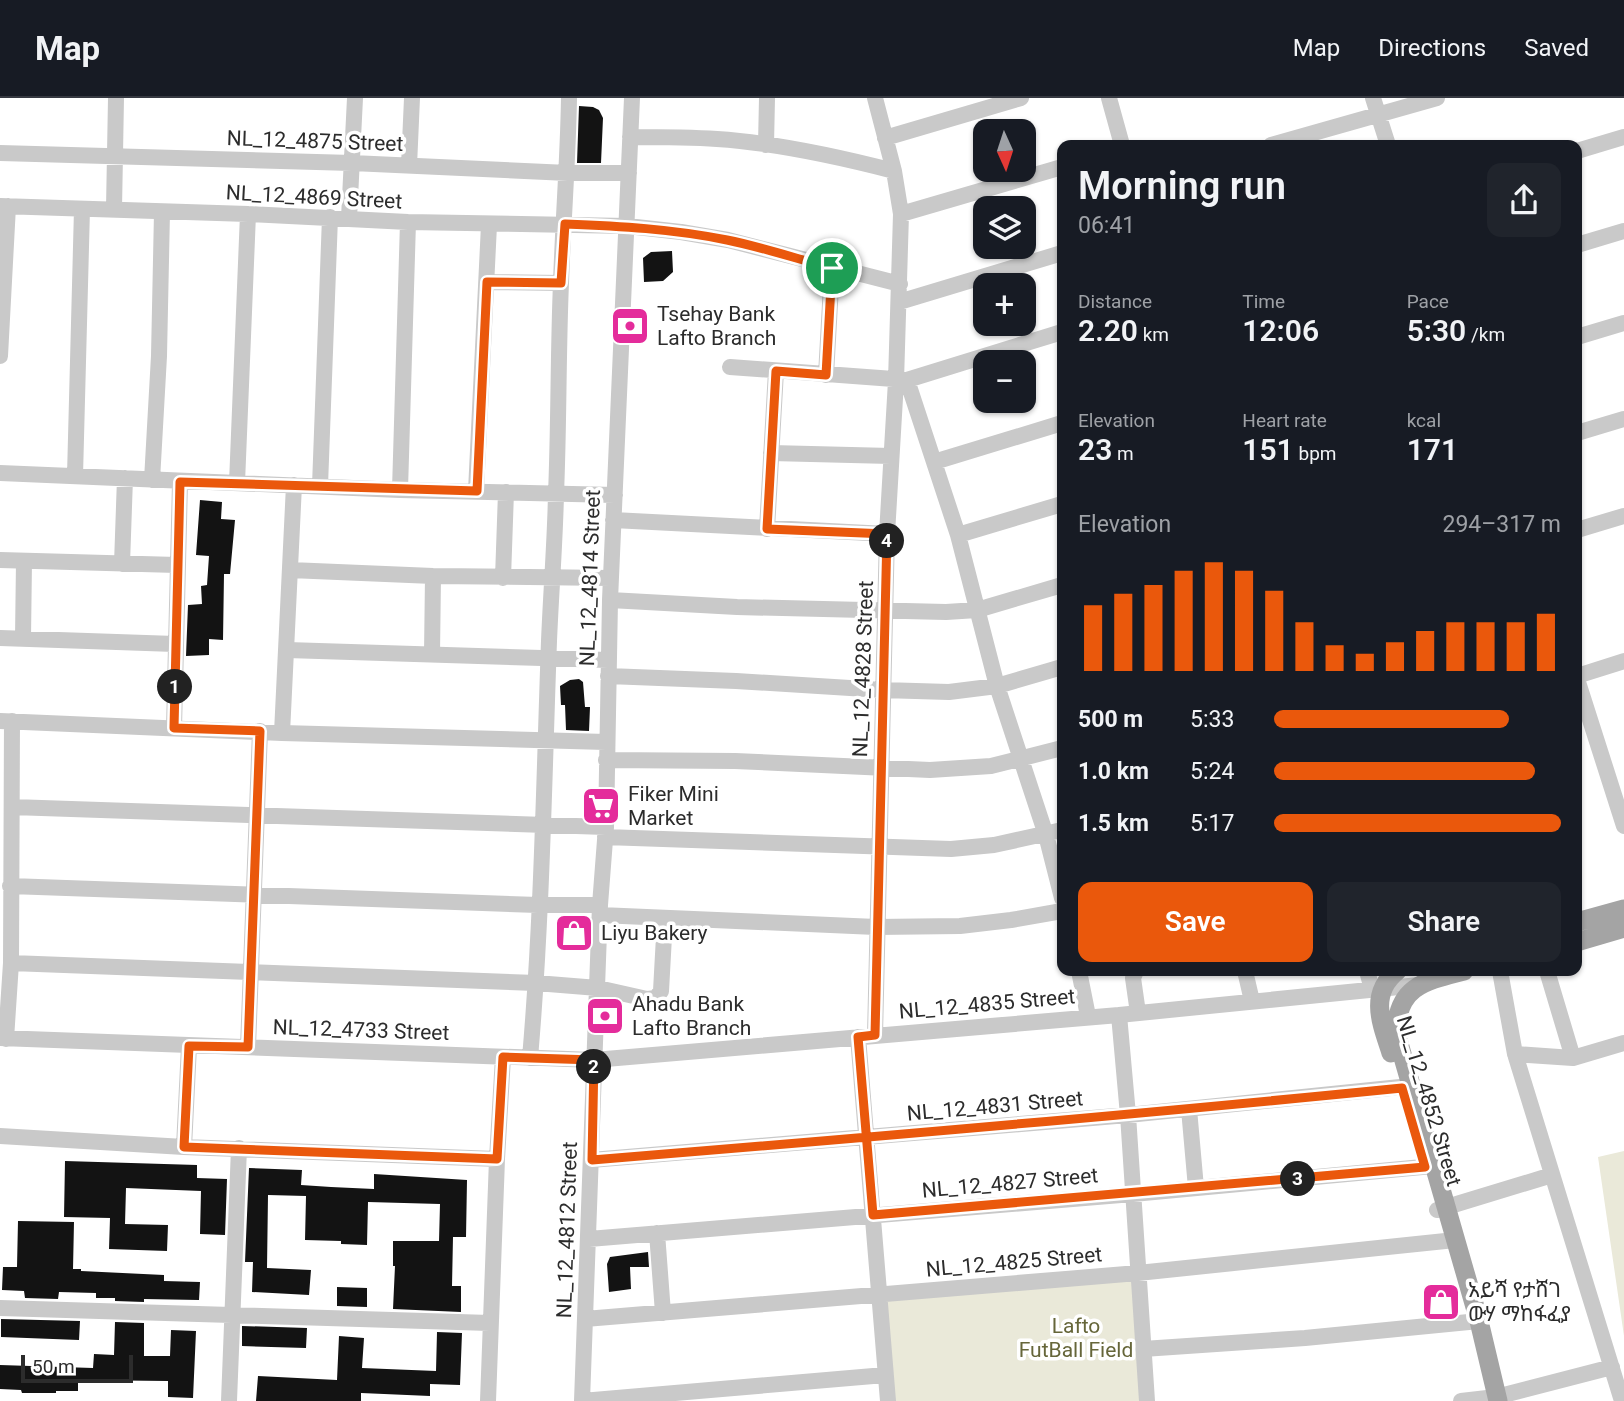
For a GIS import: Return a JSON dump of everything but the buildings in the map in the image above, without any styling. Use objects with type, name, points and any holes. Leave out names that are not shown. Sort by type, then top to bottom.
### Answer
[{"type":"main road","points":[[1582,938],[1624,909]]},
{"type":"main road","points":[[1582,923],[1624,928]]},
{"type":"main road","points":[[1378,988],[1391,976]]},
{"type":"main road","points":[[1419,985],[1448,976]]},
{"type":"main road","name":"NL_12_4852 Street","points":[[1406,1087],[1396,1020],[1404,998],[1419,985]]},
{"type":"main road","name":"NL_12_4852 Street","points":[[1378,988],[1379,1016],[1406,1087],[1493,1399]]},
{"type":"street","points":[[114,209],[116,98]]},
{"type":"street","points":[[349,218],[355,98]]},
{"type":"street","points":[[409,166],[412,98]]},
{"type":"street","points":[[530,1058],[548,740],[569,98]]},
{"type":"street","name":"NL_12_4814 Street","points":[[594,1060],[606,832],[610,600],[632,98]]},
{"type":"street","points":[[766,145],[768,98]]},
{"type":"street","name":"NL_12_4828 Street","points":[[875,98],[894,171],[901,214],[902,381],[891,457],[880,848],[867,1036],[867,1138],[888,1401]]},
{"type":"street","points":[[885,138],[1021,98]]},
{"type":"street","points":[[1373,98],[1386,140]]},
{"type":"street","points":[[1288,140],[1437,98]]},
{"type":"street","points":[[1114,99],[1121,140]]},
{"type":"street","points":[[631,137],[719,139],[766,145],[830,155],[894,171]]},
{"type":"street","points":[[1582,150],[1624,137]]},
{"type":"street","name":"NL_12_4875 Street","points":[[0,153],[629,173]]},
{"type":"street","points":[[901,214],[1057,168]]},
{"type":"street","points":[[0,356],[4,206]]},
{"type":"street","name":"NL_12_4869 Street","points":[[4,206],[489,225],[627,226],[728,240],[900,284]]},
{"type":"street","points":[[75,476],[82,209]]},
{"type":"street","points":[[152,480],[159,356],[162,212]]},
{"type":"street","points":[[237,483],[248,214]]},
{"type":"street","points":[[320,486],[330,217]]},
{"type":"street","points":[[400,490],[408,222]]},
{"type":"street","points":[[477,491],[489,225]]},
{"type":"street","points":[[1582,244],[1624,231]]},
{"type":"street","points":[[900,302],[1057,255]]},
{"type":"street","points":[[826,375],[832,268]]},
{"type":"street","points":[[487,282],[561,283]]},
{"type":"street","points":[[1582,336],[1624,323]]},
{"type":"street","points":[[730,367],[902,381],[1057,334]]},
{"type":"street","points":[[767,529],[776,371]]},
{"type":"street","points":[[902,381],[934,462],[958,535],[997,686],[1021,760],[1054,833],[1057,857]]},
{"type":"street","points":[[1582,432],[1624,419]]},
{"type":"street","points":[[934,462],[1057,425]]},
{"type":"street","points":[[771,453],[891,457]]},
{"type":"street","points":[[0,473],[400,490],[615,495]]},
{"type":"street","points":[[122,564],[125,478]]},
{"type":"street","points":[[174,728],[180,482]]},
{"type":"street","points":[[282,733],[294,485]]},
{"type":"street","points":[[503,578],[506,492]]},
{"type":"street","points":[[958,535],[1057,505]]},
{"type":"street","points":[[1582,529],[1624,516]]},
{"type":"street","points":[[613,520],[887,534]]},
{"type":"street","points":[[0,560],[177,565]]},
{"type":"street","points":[[23,638],[24,561]]},
{"type":"street","points":[[290,570],[503,578],[611,578]]},
{"type":"street","points":[[432,654],[433,576]]},
{"type":"street","points":[[610,600],[737,607],[886,611],[977,610],[1057,586]]},
{"type":"street","points":[[0,638],[175,644]]},
{"type":"street","points":[[287,650],[549,659],[736,681],[883,690],[949,691],[997,686],[1057,668]]},
{"type":"street","points":[[1582,676],[1624,661]]},
{"type":"street","points":[[1582,694],[1624,826]]},
{"type":"street","points":[[3,1038],[10,963],[12,807],[6,721],[282,733],[606,742]]},
{"type":"street","points":[[248,1047],[260,731]]},
{"type":"street","points":[[606,760],[735,761],[961,769],[1021,760],[1057,749]]},
{"type":"street","points":[[12,807],[544,826],[880,848],[951,849],[994,845],[1054,833]]},
{"type":"street","points":[[10,886],[538,905],[665,918],[876,927],[960,926],[1057,912]]},
{"type":"street","points":[[10,963],[536,983],[598,988],[647,999],[656,998],[661,991],[665,918]]},
{"type":"street","points":[[1080,976],[1088,1016]]},
{"type":"street","points":[[1134,976],[1138,1013]]},
{"type":"street","points":[[1246,976],[1252,1001]]},
{"type":"street","points":[[1370,976],[1378,988]]},
{"type":"street","points":[[1501,976],[1515,1054],[1622,1401]]},
{"type":"street","points":[[1548,976],[1573,1058]]},
{"type":"street","name":"NL_12_4852 Street","points":[[1378,988],[1419,985]]},
{"type":"street","name":"NL_12_4835 Street","points":[[594,1060],[1119,1015],[1378,988]]},
{"type":"street","points":[[1119,1015],[1147,1401]]},
{"type":"street","name":"NL_12_4733 Street","points":[[3,1038],[594,1060]]},
{"type":"street","points":[[1515,1054],[1573,1058],[1624,1042]]},
{"type":"street","points":[[184,1147],[189,1046]]},
{"type":"street","points":[[488,1401],[503,1057]]},
{"type":"street","name":"NL_12_4812 Street","points":[[582,1401],[594,1060]]},
{"type":"street","name":"NL_12_4831 Street","points":[[592,1160],[1128,1115],[1406,1087]]},
{"type":"street","points":[[1189,1109],[1196,1188]]},
{"type":"street","points":[[0,1136],[184,1147],[497,1159]]},
{"type":"street","points":[[229,1401],[239,1148]]},
{"type":"street","name":"NL_12_4827 Street","points":[[589,1239],[1133,1194],[1429,1166]]},
{"type":"street","points":[[1441,1208],[1552,1175]]},
{"type":"street","points":[[657,1233],[663,1313]]},
{"type":"street","name":"NL_12_4825 Street","points":[[585,1319],[1138,1273],[1450,1241]]},
{"type":"street","points":[[0,1308],[490,1323]]},
{"type":"street","points":[[1143,1349],[1305,1338],[1473,1322]]},
{"type":"street","points":[[1461,1401],[1493,1399],[1612,1367]]},
{"type":"street","points":[[582,1401],[885,1375]]},
{"type":"green space","points":[[1624,1151],[1624,1336],[1598,1157]]},
{"type":"green space","name":"Lafto FutBall Field","points":[[1137,1270],[1143,1401],[890,1401],[879,1294]]},
{"type":"place","name":"Tsehay Bank Lafto Branch","points":[[630,326]]},
{"type":"place","name":"Fiker Mini Market","points":[[601,806]]},
{"type":"place","name":"Liyu Bakery","points":[[574,933]]},
{"type":"place","name":"Ahadu Bank Lafto Branch","points":[[605,1016]]},
{"type":"place","name":"አይሻ የታሸገ ውሃ ማከፋፈያ","points":[[1441,1302]]},
{"type":"route","points":[[832,268],[728,240],[681,232],[627,226],[565,224],[561,283],[487,282],[477,491],[180,482],[174,728],[260,731],[248,1047],[189,1046],[184,1147],[497,1159],[503,1057],[594,1060],[592,1160],[867,1138],[1128,1115],[1402,1088],[1425,1167],[873,1215],[867,1138],[858,1037],[875,1035],[887,534],[767,529],[776,371],[826,375],[832,268]]}]
